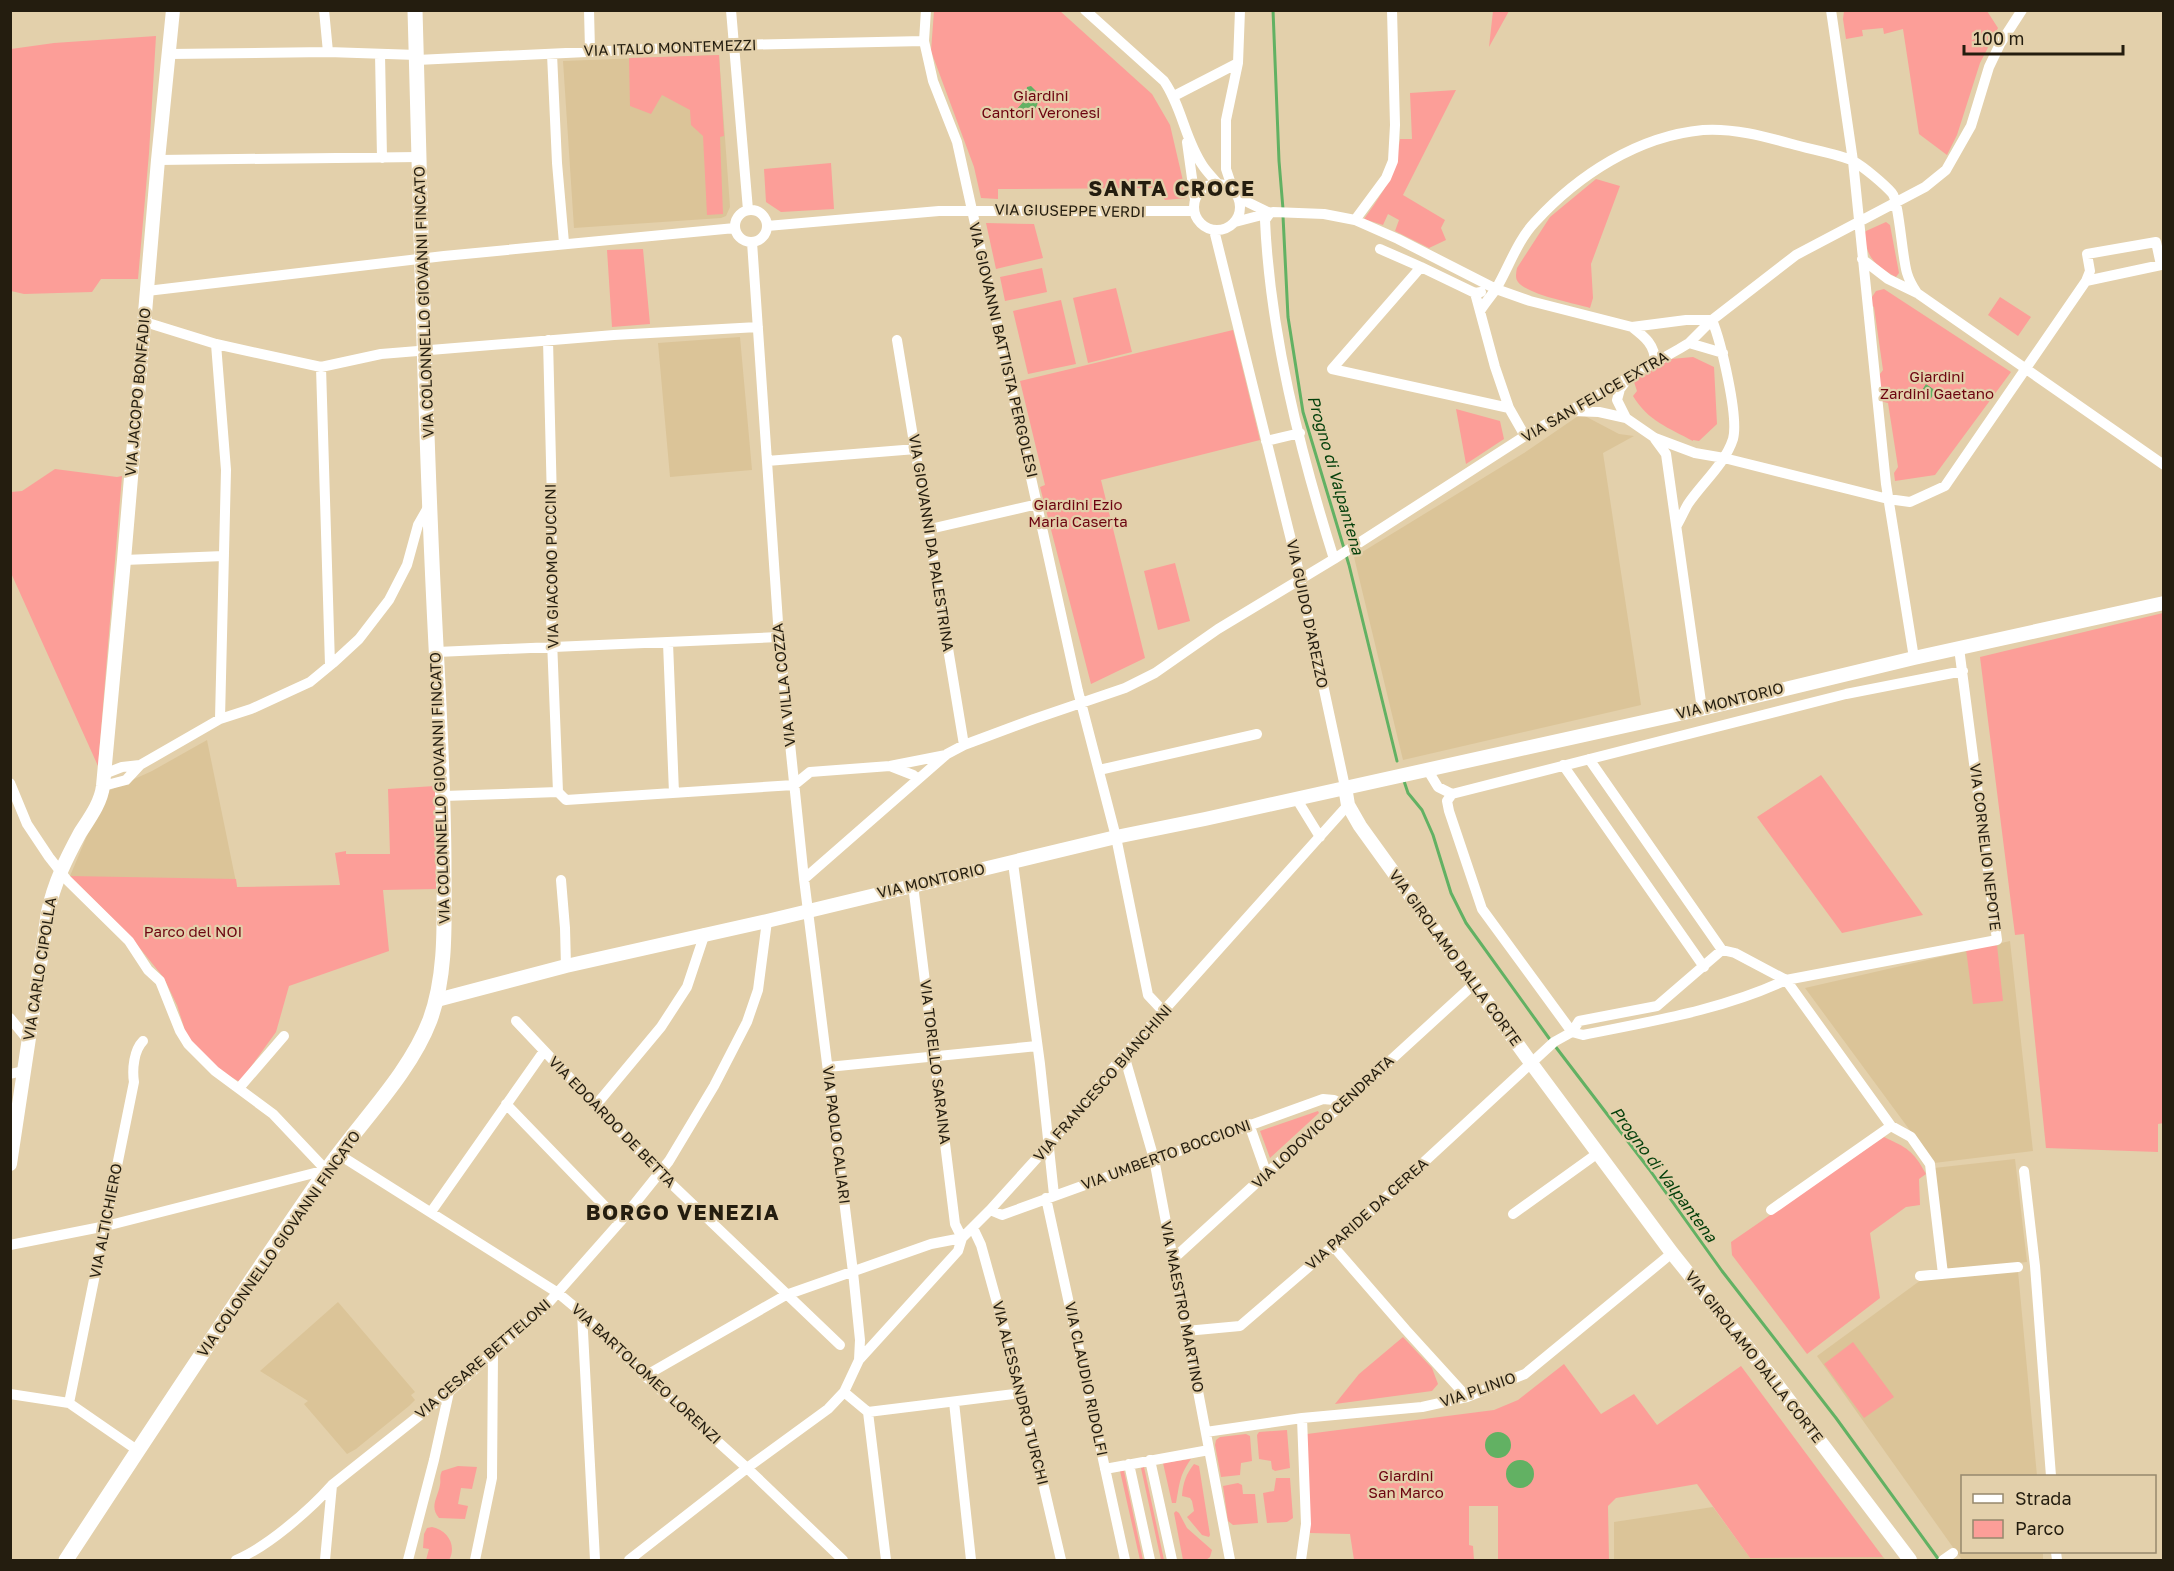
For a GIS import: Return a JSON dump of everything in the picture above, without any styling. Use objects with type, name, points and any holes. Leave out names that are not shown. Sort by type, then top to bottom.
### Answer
[{"type":"main road","name":"VIA COLONNELLO GIOVANNI FINCATO","points":[[66,1560],[137,1450],[326,1170],[384,1096],[407,1062],[428,1025],[437,1000],[444,934],[444,796],[425,351],[415,10]]},
{"type":"street","name":"VIA JACOPO BONFADIO","points":[[104,780],[173,10]]},
{"type":"street","points":[[324,10],[328,52]]},
{"type":"street","points":[[589,10],[590,50]]},
{"type":"street","points":[[731,10],[748,210]]},
{"type":"street","name":"VIA GIOVANNI BATTISTA PERGOLESI","points":[[926,10],[924,41],[933,81],[957,142],[1081,702]]},
{"type":"street","points":[[1085,10],[1164,81],[1174,96],[1185,129],[1203,166],[1218,184],[1271,213]]},
{"type":"street","points":[[1235,222],[1240,210],[1226,169],[1226,120],[1238,63],[1240,10]]},
{"type":"street","points":[[1355,220],[1386,178],[1392,161],[1395,125],[1392,10]]},
{"type":"street","points":[[1831,10],[1853,161],[1888,499],[1914,658]]},
{"type":"street","name":"VIA SAN FELICE EXTRA","points":[[804,879],[947,754],[1081,702],[1125,688],[1155,673],[1218,629],[1335,558],[1525,435],[1626,381],[1689,343],[1713,320],[1796,255],[1925,187],[1946,170],[1971,126],[1989,67],[2000,44],[2022,10]]},
{"type":"street","name":"VIA ITALO MONTEMEZZI","points":[[169,54],[328,52],[417,57],[552,54],[590,50],[734,45],[924,41]]},
{"type":"street","points":[[380,54],[382,158]]},
{"type":"street","points":[[552,54],[557,163],[564,243]]},
{"type":"street","points":[[1174,96],[1238,63]]},
{"type":"street","points":[[1185,129],[1194,206],[1201,224],[1214,230],[1222,230],[1235,222],[1271,213],[1293,212],[1324,214],[1355,220],[1398,239],[1496,289],[1632,327],[1646,337],[1655,352],[1655,362]]},
{"type":"street","points":[[1480,310],[1496,289],[1518,246],[1534,223],[1577,183],[1611,160],[1636,148],[1669,137],[1702,130],[1732,131],[1766,136],[1853,161],[1893,194],[1897,203],[1907,274],[1917,293]]},
{"type":"street","points":[[158,160],[419,158]]},
{"type":"street","points":[[1194,206],[1204,188],[1218,184]]},
{"type":"street","name":"VIA GIUSEPPE VERDI","points":[[767,226],[971,210],[1194,206]]},
{"type":"street","points":[[748,210],[763,215],[767,226],[763,237],[752,242],[739,236],[735,228],[738,217],[748,210]]},
{"type":"street","points":[[1271,213],[1265,220],[1274,317],[1300,433],[1335,558]]},
{"type":"street","points":[[147,291],[422,258],[735,228]]},
{"type":"street","name":"VIA GUIDO D'AREZZO","points":[[1214,230],[1300,579],[1345,787]]},
{"type":"street","name":"VIA VILLA COZZA","points":[[752,242],[779,637],[808,909]]},
{"type":"street","points":[[1571,411],[1599,412],[1626,418],[1654,438],[1695,453],[1724,458],[1888,499],[1910,502],[1945,486],[2086,281],[2090,271],[2087,254],[2156,242],[2161,266],[2086,281]]},
{"type":"street","points":[[1380,249],[1475,293],[1496,289]]},
{"type":"street","points":[[1862,258],[1888,279],[1917,293],[2163,465]]},
{"type":"street","points":[[1421,267],[1332,369],[1509,408]]},
{"type":"street","points":[[1475,293],[1509,408],[1525,435]]},
{"type":"street","points":[[1632,327],[1686,320],[1713,320],[1723,353],[1734,420],[1733,438],[1724,458],[1688,505],[1677,525]]},
{"type":"street","points":[[144,322],[216,344],[321,367],[381,354],[548,340],[758,327]]},
{"type":"street","name":"VIA GIACOMO PUCCINI","points":[[548,340],[552,502],[552,646],[558,792]]},
{"type":"street","name":"VIA GIOVANNI DA PALESTRINA","points":[[897,340],[964,746]]},
{"type":"street","points":[[1689,343],[1723,353]]},
{"type":"street","points":[[216,344],[226,470],[220,719]]},
{"type":"street","points":[[321,367],[330,665]]},
{"type":"street","points":[[1626,381],[1620,389],[1617,400],[1626,418]]},
{"type":"street","points":[[1266,441],[1300,433]]},
{"type":"street","points":[[1654,438],[1666,453],[1701,709]]},
{"type":"street","points":[[767,461],[916,449]]},
{"type":"street","points":[[104,780],[126,780],[140,765],[220,719],[251,709],[310,682],[359,639],[389,600],[407,565],[418,525],[431,504]]},
{"type":"street","points":[[930,529],[1038,504]]},
{"type":"street","points":[[124,560],[224,556]]},
{"type":"street","name":"VIA MONTORIO","points":[[437,1000],[566,966],[705,933],[767,921],[808,909],[1013,863],[1116,837],[1701,709],[1914,658],[2163,603]]},
{"type":"street","points":[[437,652],[779,637]]},
{"type":"street","points":[[668,643],[674,793]]},
{"type":"street","name":"VIA CORNELIO NEPOTE","points":[[1786,980],[1997,940],[1959,648]]},
{"type":"street","name":"VIA MONTORIO","points":[[1452,794],[1846,694],[1963,671]]},
{"type":"street","points":[[1081,702],[1116,837],[1148,995],[1164,1012]]},
{"type":"street","points":[[1099,770],[1257,734]]},
{"type":"street","points":[[444,796],[558,792],[566,800],[794,785],[810,772],[890,766],[947,754]]},
{"type":"street","points":[[1589,759],[1722,950],[1735,953],[1786,980],[1892,1126],[1911,1137],[1930,1164],[1943,1274]]},
{"type":"street","points":[[1563,765],[1704,967]]},
{"type":"street","points":[[890,766],[918,779]]},
{"type":"street","points":[[1427,769],[1438,787],[1452,794],[1447,801],[1449,811],[1482,909],[1572,1032],[1583,1035],[1680,1016],[1763,991],[1786,980]]},
{"type":"street","name":"VIA CARLO CIPOLLA","points":[[10,1164],[17,1072],[28,1040],[53,887],[100,798],[104,780]]},
{"type":"street","points":[[10,783],[27,824],[49,857],[67,880],[129,941],[148,969],[160,981],[180,1031],[188,1044],[215,1071],[240,1087],[273,1114],[326,1170],[106,1226],[10,1245]]},
{"type":"street","name":"VIA GIROLAMO DALLA CORTE","points":[[1345,787],[1348,805],[1360,826],[1531,1063],[1672,1253],[1769,1374],[1910,1560]]},
{"type":"street","points":[[1296,798],[1320,837]]},
{"type":"street","name":"VIA FRANCESCO BIANCHINI","points":[[859,1360],[958,1251],[962,1238],[974,1228],[1048,1146],[1124,1055],[1348,805]]},
{"type":"street","name":"VIA CLAUDIO RIDOLFI","points":[[1013,863],[1049,1135],[1050,1197],[1125,1560]]},
{"type":"street","points":[[561,880],[566,966]]},
{"type":"street","name":"VIA TORELLO SARAINA","points":[[913,885],[955,1224],[962,1238]]},
{"type":"street","name":"VIA PAOLO CALIARI","points":[[808,909],[853,1272],[860,1340],[859,1360]]},
{"type":"street","name":"VIA CESARE BETTELONI","points":[[236,1560],[256,1549],[320,1499],[332,1485],[493,1354],[544,1308],[620,1222],[674,1154],[714,1086],[747,1022],[758,990],[767,921]]},
{"type":"street","points":[[596,1106],[661,1027],[687,987],[705,933]]},
{"type":"street","name":"VIA PARIDE DA CEREA","points":[[1186,1330],[1240,1326],[1333,1246],[1554,1042],[1572,1032],[1579,1021],[1657,1006],[1722,950]]},
{"type":"street","name":"VIA LODOVICO CENDRATA","points":[[1172,1260],[1474,984]]},
{"type":"street","points":[[10,1018],[28,1040]]},
{"type":"street","name":"VIA EDOARDO DE BETTA","points":[[516,1021],[660,1173],[840,1345]]},
{"type":"street","points":[[240,1087],[284,1036]]},
{"type":"street","name":"VIA ALTICHIERO","points":[[69,1403],[134,1082],[132,1069],[143,1041]]},
{"type":"street","points":[[828,1067],[1037,1046]]},
{"type":"street","points":[[431,1212],[544,1051]]},
{"type":"street","name":"VIA MAESTRO MARTINO","points":[[1124,1055],[1154,1159],[1230,1560]]},
{"type":"street","name":"VIA UMBERTO BOCCIONI","points":[[990,1210],[1002,1215],[1323,1099],[1334,1100],[1342,1104]]},
{"type":"street","points":[[506,1104],[620,1222]]},
{"type":"street","points":[[1249,1124],[1267,1175]]},
{"type":"street","points":[[1771,1210],[1892,1126]]},
{"type":"street","points":[[1513,1214],[1598,1153]]},
{"type":"street","name":"VIA BARTOLOMEO LORENZI","points":[[338,1154],[558,1293],[582,1313],[645,1376],[747,1468],[843,1560]]},
{"type":"street","points":[[2024,1171],[2034,1266],[2050,1475]]},
{"type":"street","name":"VIA ALESSANDRO TURCHI","points":[[974,1228],[981,1245],[1022,1393],[1061,1560]]},
{"type":"street","points":[[645,1376],[786,1295],[931,1244],[962,1238]]},
{"type":"street","points":[[1333,1246],[1467,1397]]},
{"type":"street","name":"VIA PLINIO","points":[[1206,1432],[1302,1418],[1422,1407],[1467,1397],[1525,1374],[1672,1253]]},
{"type":"street","points":[[1920,1276],[2018,1267]]},
{"type":"street","points":[[582,1313],[595,1560]]},
{"type":"street","points":[[475,1560],[492,1478],[493,1354]]},
{"type":"street","points":[[629,1560],[747,1468],[828,1409],[844,1392],[859,1360]]},
{"type":"street","points":[[408,1560],[435,1460],[449,1392]]},
{"type":"street","points":[[844,1392],[868,1412],[886,1560]]},
{"type":"street","points":[[868,1412],[1022,1393]]},
{"type":"street","points":[[10,1394],[69,1403],[137,1450]]},
{"type":"street","points":[[954,1402],[971,1560]]},
{"type":"street","points":[[1301,1560],[1306,1524],[1302,1418]]},
{"type":"street","points":[[1105,1469],[1209,1450]]},
{"type":"street","points":[[1150,1460],[1172,1560]]},
{"type":"street","points":[[1128,1464],[1150,1560]]},
{"type":"street","points":[[325,1560],[332,1485]]},
{"type":"street","points":[[256,1549],[258,1560]]},
{"type":"street","points":[[1942,1560],[1953,1552]]},
{"type":"shaded area","points":[[719,55],[730,207],[726,216],[574,228],[563,61]]},
{"type":"shaded area","points":[[1031,86],[1039,94],[1037,104],[1033,112],[1020,114],[1015,111],[1025,100],[1027,87]]},
{"type":"shaded area","points":[[740,337],[752,470],[670,477],[658,343]]},
{"type":"shaded area","points":[[1926,384],[1936,391],[1929,401],[1919,395]]},
{"type":"shaded area","points":[[1581,414],[1619,434],[1634,436],[1603,453],[1641,705],[1403,760],[1354,557],[1524,453]]},
{"type":"shaded area","points":[[207,740],[237,887],[177,1005],[164,978],[131,936],[70,876],[108,791],[152,771]]},
{"type":"shaded area","points":[[2010,941],[2033,1151],[1934,1163],[1805,988]]},
{"type":"shaded area","points":[[2015,1159],[2027,1262],[1947,1270],[1934,1168]]},
{"type":"shaded area","points":[[2018,1271],[2037,1475],[1961,1475],[1961,1553],[2043,1553],[2043,1560],[1962,1560],[1817,1356],[1921,1280]]},
{"type":"shaded area","points":[[338,1302],[415,1392],[411,1395],[415,1400],[409,1406],[347,1454],[304,1404],[308,1401],[260,1371]]},
{"type":"shaded area","points":[[1498,1432],[1507,1436],[1511,1445],[1507,1454],[1498,1458],[1489,1454],[1485,1445],[1489,1436]]},
{"type":"shaded area","points":[[1520,1460],[1530,1464],[1534,1474],[1530,1484],[1520,1488],[1510,1484],[1506,1474],[1510,1464]]},
{"type":"shaded area","points":[[1713,1507],[1750,1558],[1883,1557],[1886,1560],[1614,1560],[1614,1522]]},
{"type":"green space","name":"Giardini Cantori Veronesi","points":[[934,11],[1060,11],[1152,94],[1170,125],[1187,198],[1165,200],[1162,188],[998,189],[998,199],[981,198],[974,167],[931,51]]},
{"type":"green space","points":[[1493,11],[1509,11],[1489,47]]},
{"type":"green space","points":[[1844,11],[1987,11],[1998,28],[1980,63],[1957,135],[1947,155],[1919,134],[1903,29],[1884,34],[1883,28],[1862,30],[1863,36],[1846,39]]},
{"type":"green space","points":[[156,36],[138,279],[101,279],[92,292],[24,294],[11,291],[11,49],[54,43]]},
{"type":"green space","points":[[719,55],[724,136],[720,137],[723,214],[707,215],[703,136],[691,125],[690,110],[662,95],[651,114],[630,106],[629,58]]},
{"type":"green space","points":[[1456,90],[1403,195],[1445,220],[1441,228],[1446,240],[1429,248],[1395,231],[1399,220],[1388,214],[1383,225],[1364,219],[1388,182],[1400,139],[1412,139],[1410,93]]},
{"type":"green space","points":[[831,163],[834,209],[781,212],[766,202],[764,169]]},
{"type":"green space","points":[[1596,179],[1620,186],[1591,264],[1593,298],[1590,308],[1541,295],[1523,287],[1516,279],[1517,268],[1550,217]]},
{"type":"green space","points":[[1886,222],[1890,225],[1899,273],[1896,277],[1882,269],[1873,260],[1865,242],[1864,233],[1866,231]]},
{"type":"green space","points":[[986,223],[1034,224],[1043,258],[996,269]]},
{"type":"green space","points":[[643,249],[650,324],[612,327],[607,250]]},
{"type":"green space","points":[[1042,268],[1047,292],[1005,301],[1000,277]]},
{"type":"green space","points":[[1116,288],[1132,352],[1088,363],[1073,298]]},
{"type":"green space","name":"Giardini Zardini Gaetano","points":[[1884,289],[2011,372],[1935,475],[1895,481],[1894,473],[1898,467],[1888,403],[1880,401],[1876,379],[1883,370],[1874,307],[1871,305],[1876,291]]},
{"type":"green space","points":[[2000,297],[2031,317],[2018,336],[1988,315]]},
{"type":"green space","points":[[1061,300],[1076,364],[1028,374],[1013,311]]},
{"type":"green space","name":"Giardini Ezio Maria Caserta","points":[[1233,330],[1260,440],[1101,480],[1145,658],[1091,684],[1040,487],[1045,485],[1020,381]]},
{"type":"green space","points":[[1693,357],[1714,367],[1717,424],[1699,441],[1693,441],[1652,418],[1633,396],[1637,391],[1633,379],[1671,359]]},
{"type":"green space","points":[[1456,409],[1500,421],[1504,439],[1466,464]]},
{"type":"green space","points":[[55,469],[122,476],[98,766],[11,573],[11,492],[22,491]]},
{"type":"green space","points":[[1175,563],[1190,621],[1158,630],[1144,571]]},
{"type":"green space","points":[[2163,613],[2164,1123],[2158,1124],[2158,1152],[2046,1148],[2024,934],[2015,935],[1980,657]]},
{"type":"green space","points":[[1821,775],[1923,915],[1842,933],[1757,817]]},
{"type":"green space","name":"Parco del NOI","points":[[435,786],[436,889],[383,890],[389,951],[289,986],[276,1032],[240,1082],[217,1069],[189,1043],[177,1005],[164,978],[130,936],[70,876],[236,879],[237,887],[340,885],[335,853],[346,851],[346,854],[390,854],[388,789]]},
{"type":"green space","points":[[1997,945],[2003,1001],[1973,1004],[1966,949]]},
{"type":"green space","points":[[1318,1111],[1319,1113],[1270,1158],[1260,1131]]},
{"type":"green space","points":[[1884,1137],[1909,1151],[1926,1174],[1919,1179],[1920,1205],[1906,1207],[1870,1233],[1880,1298],[1807,1354],[1732,1255],[1731,1242]]},
{"type":"green space","points":[[1403,1337],[1432,1368],[1438,1384],[1432,1391],[1335,1404],[1359,1374]]},
{"type":"green space","points":[[1853,1342],[1894,1397],[1864,1418],[1824,1364]]},
{"type":"green space","name":"Giardini San Marco","points":[[1564,1364],[1601,1414],[1634,1394],[1657,1425],[1741,1366],[1883,1557],[1750,1558],[1697,1484],[1616,1498],[1608,1506],[1609,1560],[1498,1560],[1498,1506],[1469,1506],[1469,1545],[1473,1546],[1474,1560],[1354,1560],[1350,1534],[1310,1533],[1307,1434],[1494,1410],[1518,1400]]},
{"type":"green space","points":[[1287,1430],[1290,1468],[1275,1471],[1272,1469],[1271,1461],[1259,1459],[1257,1435],[1259,1432]]},
{"type":"green space","points":[[1246,1434],[1250,1436],[1252,1461],[1241,1463],[1240,1475],[1221,1477],[1216,1440],[1220,1437]]},
{"type":"green space","points":[[1191,1459],[1182,1475],[1176,1503],[1172,1503],[1163,1463]]},
{"type":"green space","points":[[1194,1464],[1199,1466],[1209,1537],[1202,1535],[1187,1517],[1194,1511],[1192,1501],[1182,1496],[1185,1479]]},
{"type":"green space","points":[[458,1466],[477,1467],[472,1489],[461,1488],[458,1504],[468,1506],[465,1519],[439,1518],[434,1506],[441,1473]]},
{"type":"green space","points":[[1144,1467],[1164,1560],[1161,1560],[1141,1468]]},
{"type":"green space","points":[[1120,1471],[1124,1471],[1143,1560],[1140,1560]]},
{"type":"green space","points":[[1276,1478],[1290,1478],[1293,1518],[1287,1522],[1267,1523],[1263,1493],[1274,1491]]},
{"type":"green space","points":[[1238,1483],[1242,1485],[1243,1494],[1255,1494],[1258,1523],[1233,1525],[1228,1521],[1223,1486]]},
{"type":"green space","points":[[1176,1511],[1187,1528],[1212,1550],[1210,1557],[1206,1560],[1183,1560],[1174,1513]]},
{"type":"green space","points":[[432,1527],[443,1531],[450,1539],[452,1549],[449,1560],[426,1560],[429,1549],[423,1548],[424,1534],[427,1528]]},
{"type":"waterway","name":"Progno di Valpantena","points":[[1273,10],[1283,209]]},
{"type":"waterway","name":"Progno di Valpantena","points":[[1283,216],[1288,317],[1303,412],[1349,565],[1397,761]]},
{"type":"waterway","name":"Progno di Valpantena","points":[[1404,781],[1408,793],[1422,810],[1433,835],[1451,893],[1466,923],[1551,1041]]},
{"type":"waterway","name":"Progno di Valpantena","points":[[1555,1046],[1649,1169],[1722,1271],[1836,1418],[1939,1560]]},
{"type":"district","name":"SANTA CROCE","points":[[1172,189]]},
{"type":"district","name":"BORGO VENEZIA","points":[[683,1213]]}]
